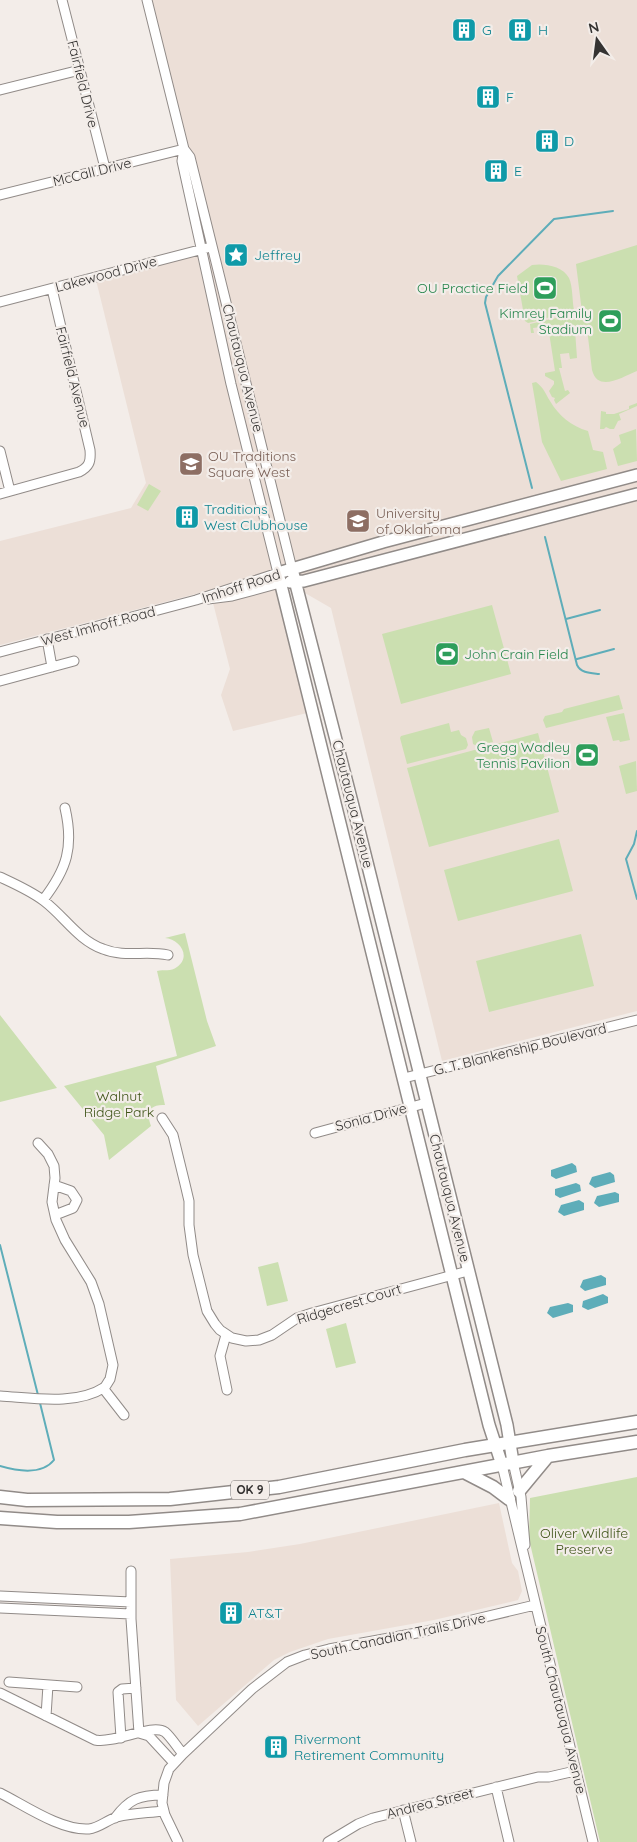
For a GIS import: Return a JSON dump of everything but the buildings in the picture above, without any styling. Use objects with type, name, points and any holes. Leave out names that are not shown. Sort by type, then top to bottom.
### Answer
[{"type":"highway","name":"OK 9","points":[[0,1497],[27,1500],[170,1499],[279,1487],[496,1445],[637,1422]]},
{"type":"highway","name":"OK 9","points":[[0,1518],[58,1522],[129,1522],[240,1514],[548,1456],[637,1442]]},
{"type":"highway","points":[[464,1472],[493,1487],[514,1495],[548,1456]]},
{"type":"main road","name":"Imhoff Road","points":[[279,578],[292,569],[384,542],[637,476]]},
{"type":"main road","name":"Imhoff Road","points":[[279,578],[296,582],[637,494]]},
{"type":"main road","name":"Chautauqua Avenue","points":[[292,569],[354,810],[510,1443],[507,1464]]},
{"type":"main road","name":"Chautauqua Avenue","points":[[279,578],[452,1275],[496,1445],[507,1464]]},
{"type":"street","name":"Fairfield Drive","points":[[62,0],[105,168]]},
{"type":"street","name":"Chautauqua Avenue","points":[[147,0],[184,150],[182,161],[231,384],[279,578]]},
{"type":"street","points":[[0,90],[80,70]]},
{"type":"street","name":"Chautauqua Avenue","points":[[184,150],[190,157],[292,569]]},
{"type":"street","name":"McCall Drive","points":[[0,196],[105,168],[184,150]]},
{"type":"street","name":"Lakewood Drive","points":[[0,302],[212,247]]},
{"type":"street","name":"Fairfield Avenue","points":[[10,491],[79,472],[89,465],[90,450],[52,289]]},
{"type":"street","points":[[0,451],[10,491],[0,494]]},
{"type":"street","name":"Imhoff Road","points":[[196,600],[218,592],[279,578]]},
{"type":"street","name":"West Imhoff Road","points":[[0,652],[196,600]]},
{"type":"street","points":[[47,639],[52,667]]},
{"type":"street","points":[[0,681],[74,661]]},
{"type":"street","points":[[43,900],[59,876],[68,856],[70,835],[65,808]]},
{"type":"street","points":[[0,877],[43,900],[92,945],[115,953],[136,954],[154,952],[168,955]]},
{"type":"street","name":"G. T. Blankenship Boulevard","points":[[404,1078],[637,1020]]},
{"type":"street","name":"Sonia Drive","points":[[315,1132],[426,1103]]},
{"type":"street","points":[[162,1118],[172,1134],[185,1184],[189,1206],[190,1239],[207,1311],[215,1324],[226,1335],[220,1356],[227,1390]]},
{"type":"street","points":[[0,1396],[50,1399],[80,1396],[96,1392],[103,1388],[110,1379],[113,1366],[99,1304],[91,1282],[65,1240],[54,1215],[52,1202],[55,1173],[52,1160],[38,1143]]},
{"type":"street","points":[[54,1185],[71,1191],[77,1200],[73,1208],[54,1215]]},
{"type":"street","name":"Ridgecrest Court","points":[[226,1335],[246,1341],[259,1340],[272,1335],[297,1318],[312,1313],[468,1271]]},
{"type":"street","points":[[103,1388],[124,1415]]},
{"type":"street","name":"South Chautauqua Avenue","points":[[507,1464],[528,1578],[593,1842]]},
{"type":"street","points":[[131,1570],[131,1614],[139,1733]]},
{"type":"street","points":[[0,1596],[131,1602]]},
{"type":"street","name":"South Canadian Trails Drive","points":[[178,1842],[163,1810],[166,1776],[174,1763],[183,1754],[258,1684],[287,1662],[338,1647],[431,1630],[535,1605]]},
{"type":"street","points":[[0,1608],[131,1614]]},
{"type":"street","points":[[11,1699],[12,1682],[77,1687]]},
{"type":"street","points":[[46,1716],[48,1685]]},
{"type":"street","points":[[121,1738],[118,1692],[122,1689],[136,1688]]},
{"type":"street","points":[[0,1693],[95,1740],[111,1741],[150,1729],[160,1730],[165,1733],[183,1754]]},
{"type":"street","points":[[139,1733],[149,1736],[174,1763]]},
{"type":"street","name":"Andrea Street","points":[[328,1842],[365,1820],[538,1777],[547,1772],[574,1768]]},
{"type":"street","points":[[496,1787],[509,1842]]},
{"type":"street","points":[[0,1793],[56,1822],[70,1827],[89,1829],[115,1818],[163,1810]]},
{"type":"street","points":[[115,1818],[122,1808],[138,1797],[163,1795]]},
{"type":"street","points":[[402,1810],[411,1842]]},
{"type":"shaded area","name":"University of Oklahoma","points":[[151,0],[637,0],[637,1011],[442,1061],[331,608],[272,574],[0,645],[0,541],[131,508],[146,483],[96,280],[215,250]]},
{"type":"shaded area","points":[[276,589],[307,713],[233,731],[221,695],[230,669],[213,603]]},
{"type":"shaded area","points":[[499,1503],[512,1563],[518,1571],[522,1591],[518,1600],[434,1620],[328,1639],[290,1652],[274,1660],[198,1726],[176,1700],[170,1559],[248,1552],[300,1544]]},
{"type":"green space","name":"Kimrey Family Stadium","points":[[637,245],[637,371],[611,381],[599,381],[592,370],[587,329],[575,330],[577,358],[570,359],[569,353],[560,354],[562,368],[559,368],[565,391],[568,390],[570,393],[556,404],[555,398],[552,397],[549,391],[554,381],[545,376],[545,373],[555,371],[548,326],[533,328],[534,333],[531,333],[530,324],[582,312],[576,264]]},
{"type":"green space","name":"OU Practice Field","points":[[532,265],[553,266],[566,274],[571,286],[574,310],[533,322],[528,323],[525,321],[517,276]]},
{"type":"green space","points":[[536,382],[561,416],[588,431],[593,450],[603,452],[607,469],[561,481],[542,442],[532,383]]},
{"type":"green space","points":[[637,403],[637,406],[619,414],[621,420],[618,421],[614,429],[606,427],[600,429],[601,411],[606,412],[606,414],[614,414],[629,409],[629,406]]},
{"type":"green space","points":[[636,429],[637,461],[618,466],[613,449],[621,443],[619,435]]},
{"type":"green space","points":[[149,484],[161,491],[148,511],[137,505]]},
{"type":"green space","name":"John Crain Field","points":[[492,605],[511,674],[401,704],[382,634]]},
{"type":"green space","points":[[619,695],[623,709],[546,728],[543,720],[545,716],[562,712],[564,709]]},
{"type":"green space","points":[[624,713],[630,740],[613,741],[606,717]]},
{"type":"green space","points":[[449,723],[451,732],[459,730],[461,735],[466,738],[468,745],[466,749],[407,764],[401,736]]},
{"type":"green space","points":[[489,728],[493,742],[477,746],[473,744],[472,737],[475,731]]},
{"type":"green space","points":[[538,733],[559,812],[429,847],[407,768]]},
{"type":"green space","points":[[636,761],[637,791],[626,794],[619,766]]},
{"type":"green space","points":[[559,839],[573,891],[458,921],[444,870]]},
{"type":"green space","name":"Walnut Ridge Park","points":[[185,933],[207,1021],[216,1046],[156,1066],[165,1105],[152,1108],[149,1113],[151,1126],[109,1160],[104,1135],[64,1086],[177,1056],[157,971],[172,969],[181,963],[183,958],[182,949],[175,941],[165,938]]},
{"type":"green space","points":[[581,934],[594,986],[489,1012],[476,961]]},
{"type":"green space","points":[[0,1015],[57,1088],[0,1102]]},
{"type":"green space","points":[[278,1262],[288,1301],[267,1306],[258,1267]]},
{"type":"green space","points":[[346,1323],[356,1363],[336,1368],[326,1329]]},
{"type":"green space","name":"Oliver Wildlife Preserve","points":[[637,1477],[637,1842],[600,1842],[529,1539],[530,1498]]},
{"type":"water","points":[[572,1163],[576,1166],[577,1172],[556,1179],[551,1176],[551,1170]]},
{"type":"water","points":[[610,1172],[614,1175],[615,1182],[595,1188],[589,1184],[592,1177]]},
{"type":"water","points":[[576,1183],[580,1185],[581,1191],[560,1198],[555,1195],[555,1189]]},
{"type":"water","points":[[615,1192],[619,1194],[619,1202],[599,1207],[594,1203],[597,1196]]},
{"type":"water","points":[[579,1200],[584,1203],[584,1210],[564,1216],[558,1212],[561,1205]]},
{"type":"water","points":[[601,1275],[606,1278],[606,1285],[585,1291],[580,1287],[583,1280]]},
{"type":"water","points":[[603,1294],[608,1297],[608,1303],[588,1310],[582,1307],[583,1301]]},
{"type":"water","points":[[568,1303],[573,1305],[573,1312],[553,1318],[547,1313],[550,1307]]},
{"type":"waterway","points":[[532,488],[485,303],[486,297],[498,276],[554,219],[613,211]]},
{"type":"waterway","points":[[545,537],[577,665],[583,671],[599,674]]},
{"type":"waterway","points":[[566,619],[600,610]]},
{"type":"waterway","points":[[577,659],[614,649]]},
{"type":"waterway","points":[[637,831],[634,844],[626,859],[637,899]]},
{"type":"waterway","points":[[0,1245],[38,1395]]},
{"type":"waterway","points":[[0,1466],[21,1470],[36,1470],[49,1465],[54,1460],[40,1403]]},
{"type":"place","name":"G","points":[[464,30]]},
{"type":"place","name":"H","points":[[520,30]]},
{"type":"place","name":"F","points":[[488,97]]},
{"type":"place","name":"D","points":[[547,141]]},
{"type":"place","name":"E","points":[[496,171]]},
{"type":"place","name":"Jeffrey","points":[[236,255]]},
{"type":"place","name":"OU Practice Field","points":[[545,288]]},
{"type":"place","name":"Kimrey Family Stadium","points":[[610,321]]},
{"type":"place","name":"OU Traditions Square West","points":[[191,464]]},
{"type":"place","name":"Traditions West Clubhouse","points":[[187,517]]},
{"type":"place","name":"University of Oklahoma","points":[[358,521]]},
{"type":"place","name":"John Crain Field","points":[[447,654]]},
{"type":"place","name":"Gregg Wadley Tennis Pavilion","points":[[587,755]]},
{"type":"place","name":"AT&T","points":[[231,1613]]},
{"type":"place","name":"Rivermont Retirement Community","points":[[276,1747]]}]
